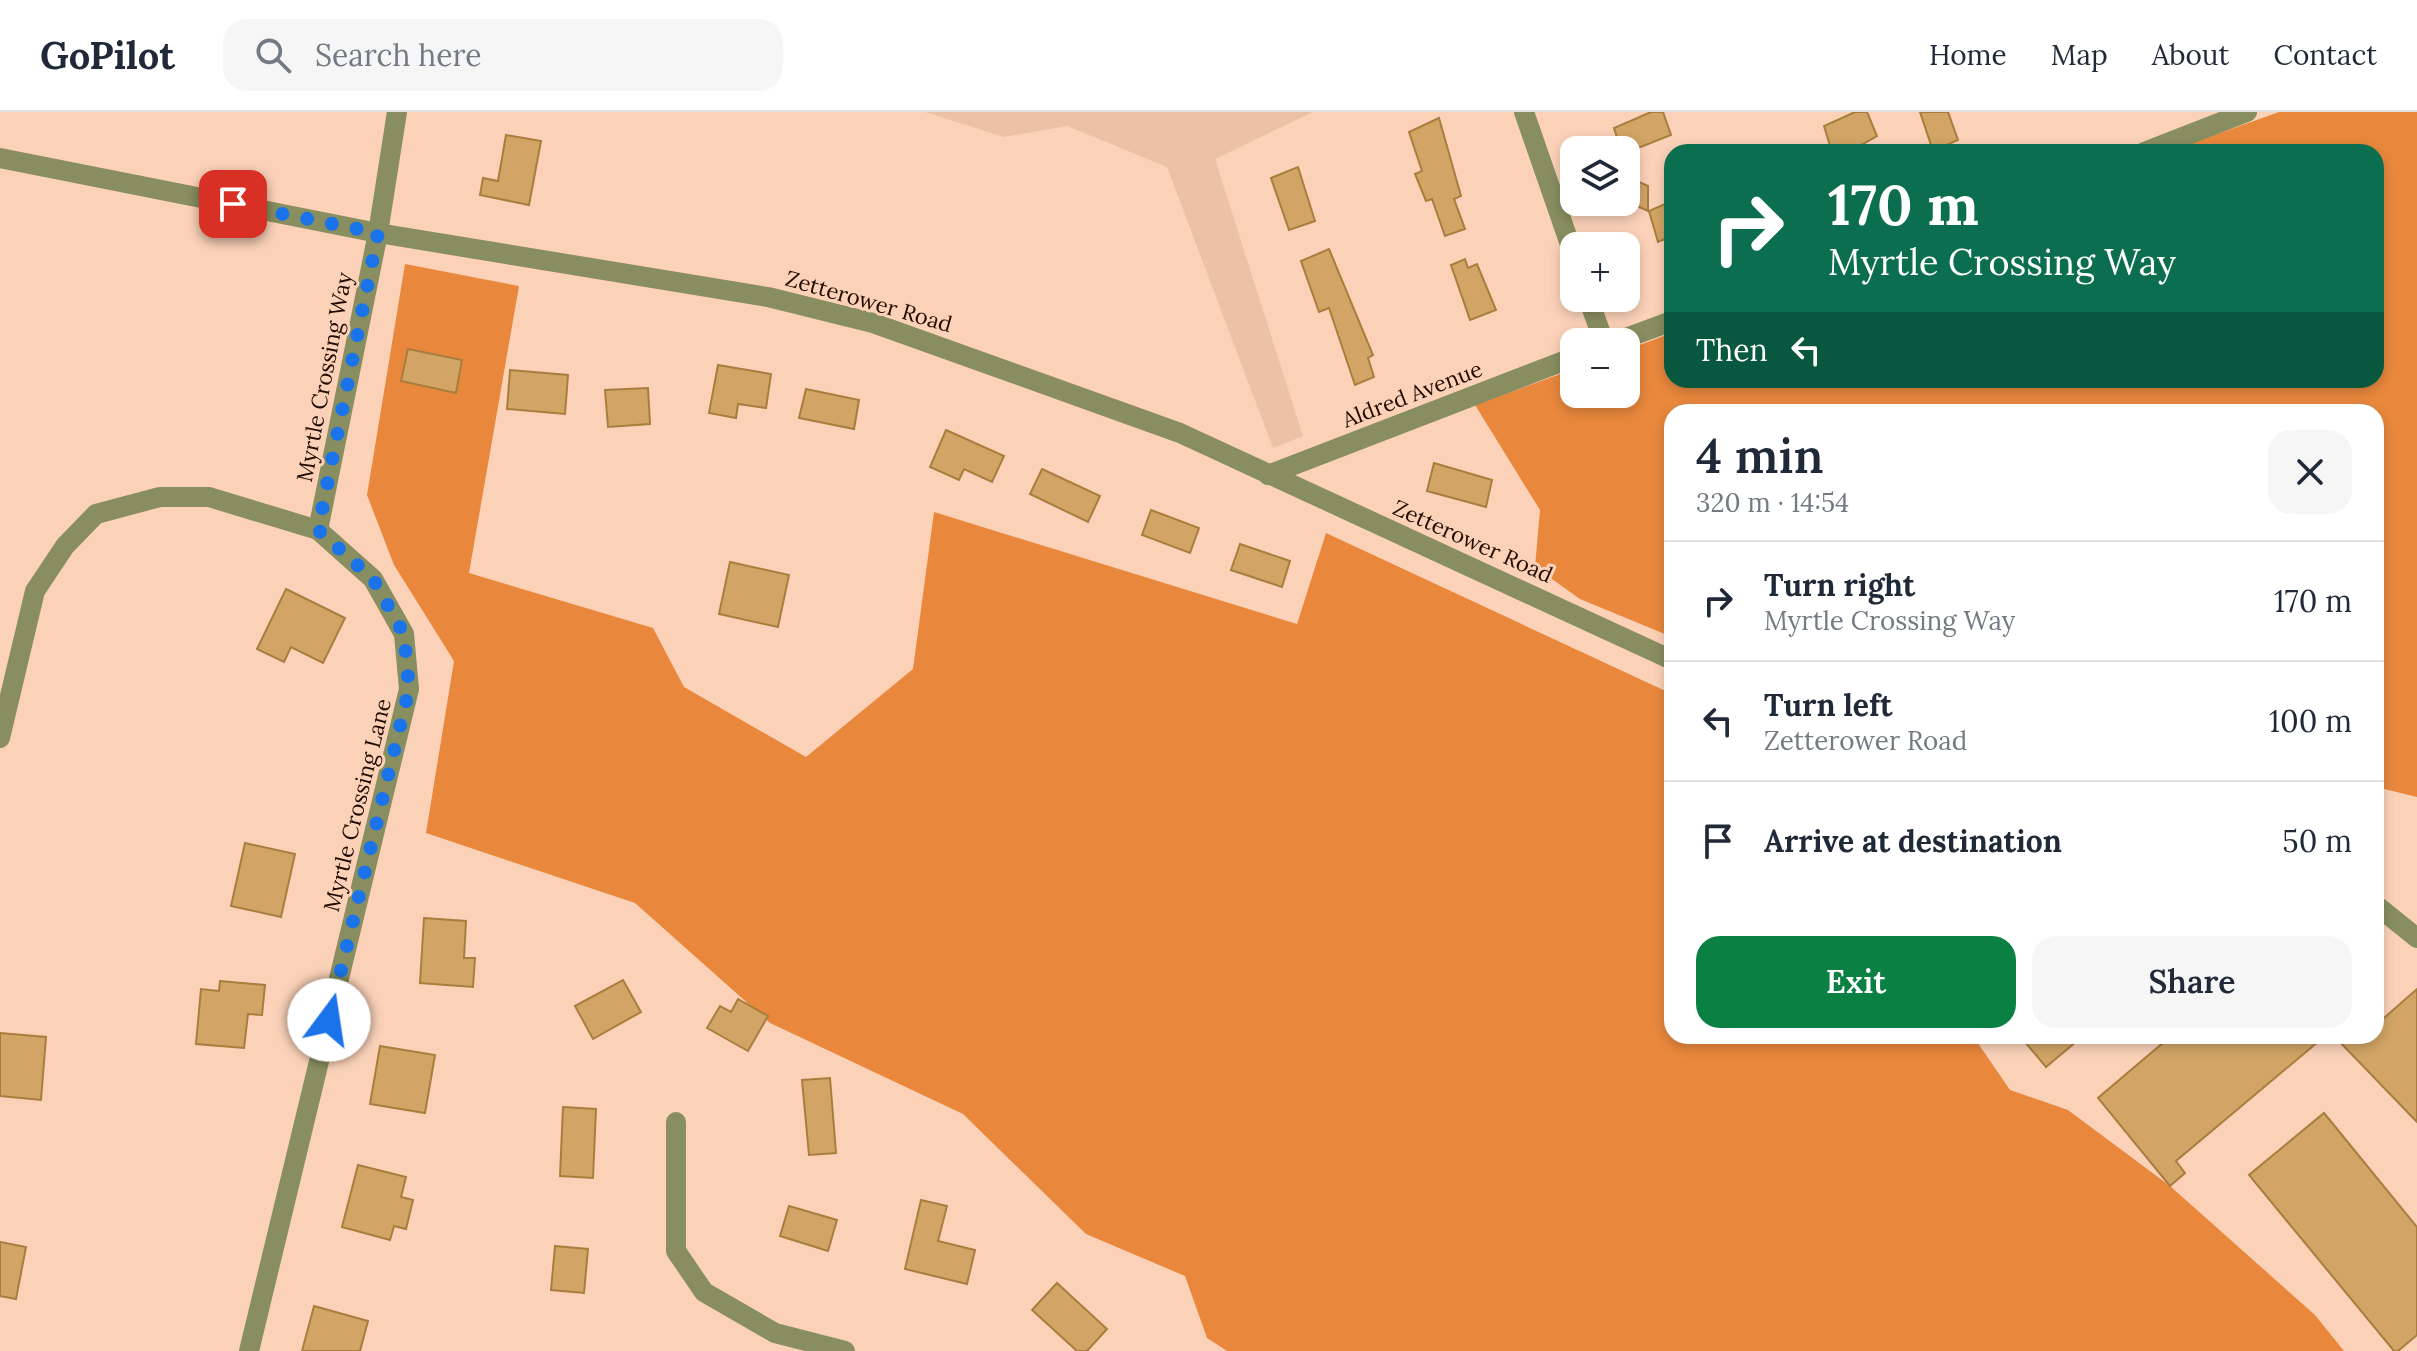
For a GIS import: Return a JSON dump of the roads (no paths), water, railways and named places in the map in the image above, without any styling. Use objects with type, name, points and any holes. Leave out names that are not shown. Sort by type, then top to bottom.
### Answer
[{"type":"street","name":"Myrtle Crossing Way","points":[[318,530],[378,233],[397,112]]},
{"type":"street","points":[[1524,112],[1566,232]]},
{"type":"street","points":[[2165,144],[2247,112]]},
{"type":"street","name":"Zetterower Road","points":[[0,158],[378,233],[768,297],[873,323],[991,362],[1180,433],[1664,656]]},
{"type":"street","points":[[1640,333],[1664,324]]},
{"type":"street","name":"Aldred Avenue","points":[[1268,475],[1560,362]]},
{"type":"street","name":"Myrtle Crossing Lane","points":[[0,738],[35,591],[65,546],[96,514],[160,497],[209,497],[318,530],[373,579],[404,634],[409,689],[249,1351]]},
{"type":"street","points":[[2384,911],[2417,938]]},
{"type":"street","points":[[676,1122],[676,1251],[704,1292],[775,1333],[845,1351]]}]
